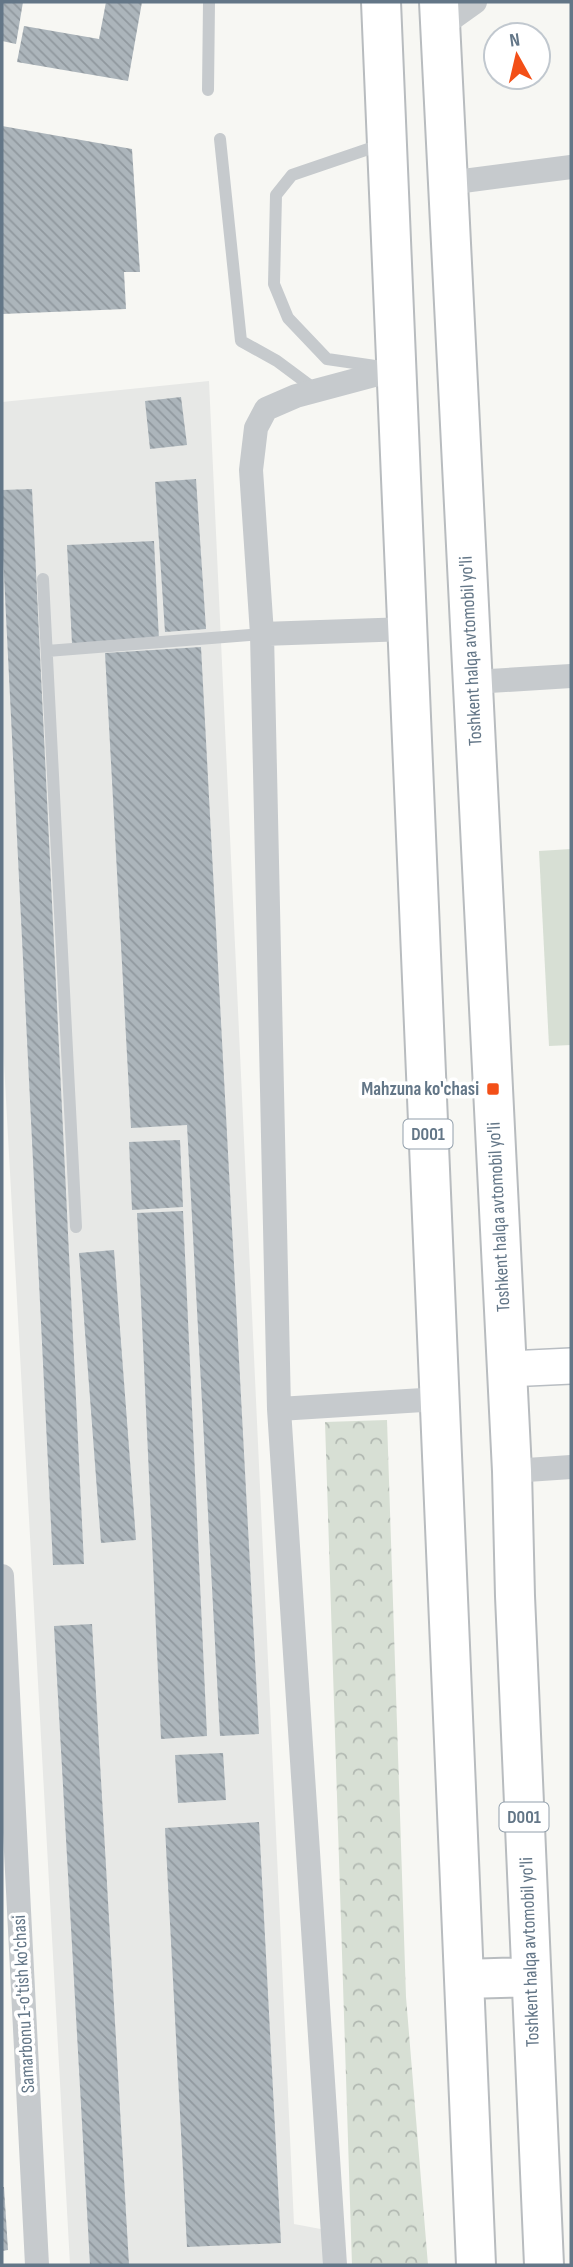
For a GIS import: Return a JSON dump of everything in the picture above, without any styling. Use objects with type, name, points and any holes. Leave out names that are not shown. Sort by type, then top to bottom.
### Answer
[{"type":"highway","name":"D001","points":[[381,2],[476,2265]]},
{"type":"highway","name":"Toshkent halqa avtomobil yo'li","points":[[440,14],[512,1471],[544,2265]]},
{"type":"highway","points":[[397,369],[457,366]]},
{"type":"highway","points":[[464,1979],[531,1977]]},
{"type":"main road","points":[[506,1368],[571,1366]]},
{"type":"street","points":[[440,14],[475,2]]},
{"type":"street","points":[[448,183],[571,167]]},
{"type":"street","points":[[335,2265],[279,1409],[262,634],[251,470],[256,428],[266,409],[296,396],[397,369]]},
{"type":"street","points":[[262,634],[408,629]]},
{"type":"street","points":[[473,682],[571,676]]},
{"type":"street","points":[[279,1409],[439,1399]]},
{"type":"street","points":[[512,1471],[571,1467]]},
{"type":"street","name":"Samarbonu 1-o'tish ko'chasi","points":[[2,1589],[37,2265]]},
{"type":"lane","points":[[208,90],[209,2]]},
{"type":"lane","points":[[219,139],[241,341],[277,361],[316,390]]},
{"type":"lane","points":[[387,143],[292,175],[276,195],[275,284],[288,318],[327,359],[397,369]]},
{"type":"lane","points":[[43,579],[76,1227]]},
{"type":"lane","points":[[47,651],[262,634]]},
{"type":"shaded area","points":[[209,381],[294,2224],[326,2230],[328,2265],[70,2265],[2,1027],[2,402]]},
{"type":"green space","points":[[571,849],[571,1045],[549,1046],[539,851]]},
{"type":"green space","points":[[387,1420],[406,1997],[428,2265],[352,2265],[325,1422]]},
{"type":"building","points":[[2,2],[23,2],[16,44],[2,41]]},
{"type":"building","points":[[106,2],[142,2],[128,81],[17,62],[24,26],[99,39]]},
{"type":"building","points":[[2,126],[132,149],[140,272],[124,272],[126,309],[2,314]]},
{"type":"building","points":[[181,397],[187,445],[150,449],[145,401]]},
{"type":"building","points":[[196,479],[206,629],[165,632],[155,482]]},
{"type":"building","points":[[32,489],[84,1564],[53,1565],[2,535],[2,490]]},
{"type":"building","points":[[154,541],[159,640],[72,644],[67,545]]},
{"type":"building","points":[[201,647],[259,1734],[220,1736],[187,1125],[131,1128],[105,653]]},
{"type":"building","points":[[180,1140],[183,1207],[132,1210],[129,1142]]},
{"type":"building","points":[[183,1211],[207,1736],[161,1739],[137,1213]]},
{"type":"building","points":[[114,1250],[136,1540],[101,1543],[79,1253]]},
{"type":"building","points":[[92,1624],[129,2265],[90,2265],[54,1626]]},
{"type":"building","points":[[223,1753],[226,1800],[178,1803],[175,1755]]},
{"type":"building","points":[[259,1822],[281,2243],[187,2247],[165,1828]]},
{"type":"building","points":[[2,2187],[8,2250],[2,2251]]},
{"type":"place","name":"Mahzuna ko'chasi","points":[[493,1089]]}]
